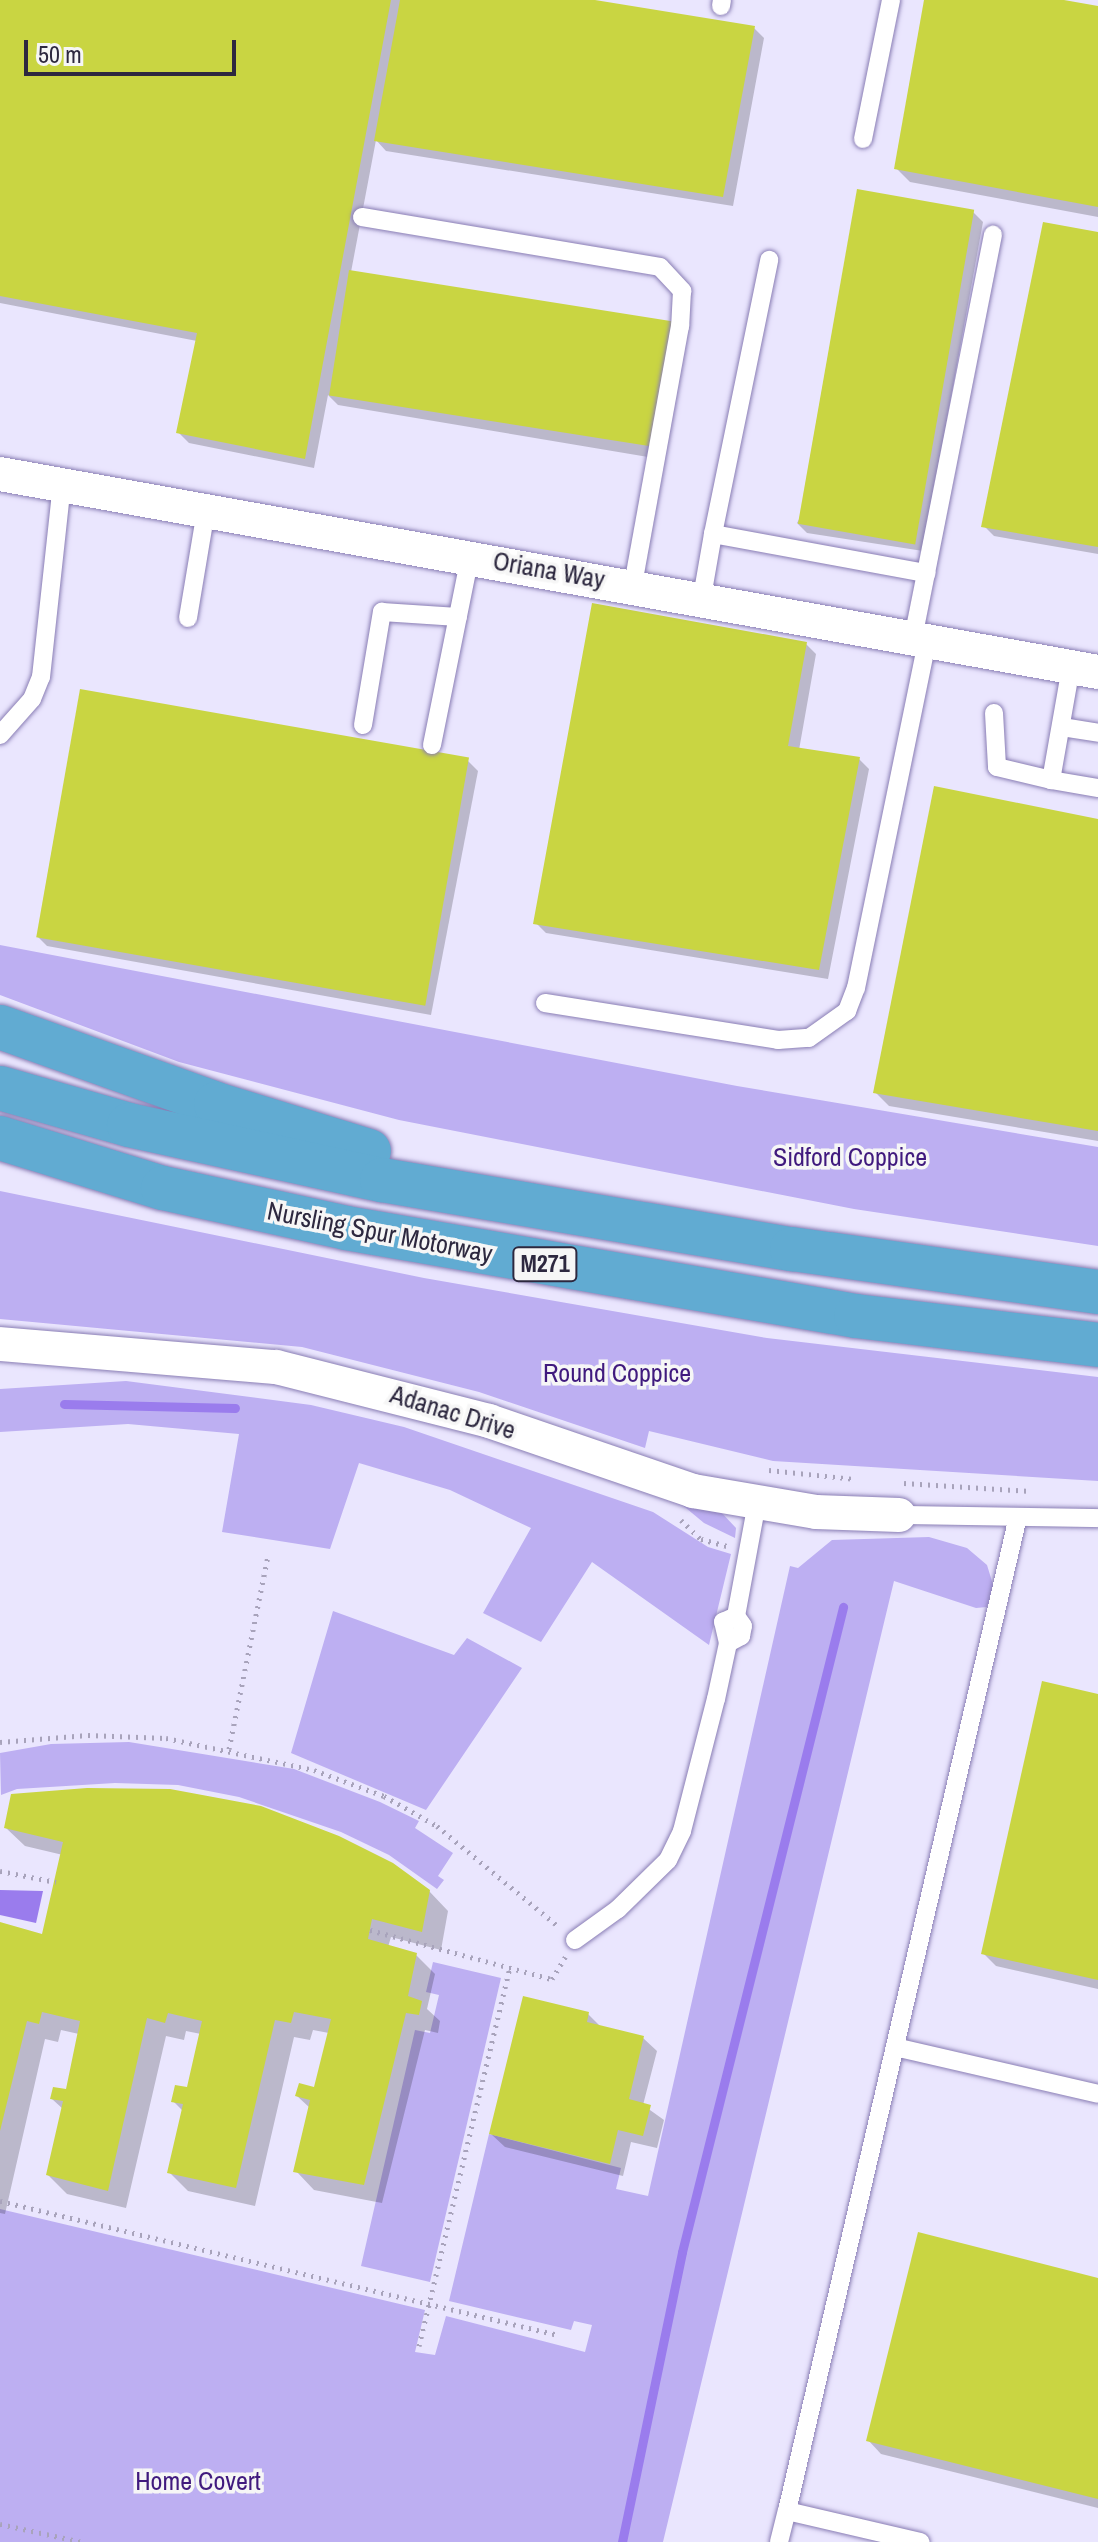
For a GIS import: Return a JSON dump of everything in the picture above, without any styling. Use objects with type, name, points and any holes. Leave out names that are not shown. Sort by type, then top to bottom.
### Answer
[{"type":"highway","name":"M271","points":[[0,1027],[216,1104],[566,1210]]},
{"type":"highway","name":"Nursling Spur Motorway","points":[[0,1088],[129,1125],[338,1171],[1007,1282],[1098,1292]]},
{"type":"highway","name":"Nursling Spur Motorway","points":[[0,1138],[163,1188],[346,1228],[661,1285],[856,1316],[1098,1345]]},
{"type":"highway","name":"M271","points":[[0,1168],[163,1188]]},
{"type":"street","name":"Oriana Way","points":[[0,474],[702,597],[1085,669]]},
{"type":"street","name":"Adanac Drive","points":[[0,1344],[153,1354],[338,1379],[489,1421],[693,1491],[757,1503],[816,1512],[897,1498]]},
{"type":"lane","points":[[863,139],[891,0]]},
{"type":"lane","points":[[362,217],[660,267],[682,291],[680,326],[633,585]]},
{"type":"lane","points":[[545,1003],[778,1040],[809,1038],[847,1011],[856,988],[920,639],[926,573],[993,235]]},
{"type":"lane","points":[[702,597],[769,260]]},
{"type":"lane","points":[[0,735],[32,699],[41,677],[62,484]]},
{"type":"lane","points":[[188,618],[206,510]]},
{"type":"lane","points":[[713,534],[926,573]]},
{"type":"lane","points":[[432,745],[470,556]]},
{"type":"lane","points":[[363,725],[382,612],[458,617]]},
{"type":"lane","points":[[1051,780],[1062,727],[1085,669]]},
{"type":"lane","points":[[994,713],[997,767],[1098,788]]},
{"type":"lane","points":[[1062,727],[1098,733]]},
{"type":"lane","points":[[897,1498],[1018,1517],[1098,1518]]},
{"type":"lane","points":[[575,1940],[618,1909],[668,1860],[686,1818],[728,1643],[741,1636],[743,1626],[736,1616],[757,1503]]},
{"type":"lane","points":[[779,2542],[1018,1517]]},
{"type":"lane","points":[[895,2047],[1098,2094]]},
{"type":"lane","points":[[787,2511],[920,2542]]},
{"type":"path","points":[[760,1468],[865,1480]]},
{"type":"path","points":[[897,1498],[1046,1492]]},
{"type":"path","points":[[673,1514],[701,1539],[747,1549]]},
{"type":"path","points":[[229,1749],[268,1555]]},
{"type":"path","points":[[0,1742],[88,1735],[166,1738],[229,1749],[314,1770],[384,1796],[478,1855],[508,1886],[575,1940],[552,1979],[370,1930]]},
{"type":"path","points":[[0,1871],[56,1882]]},
{"type":"path","points":[[419,2346],[510,1968]]},
{"type":"path","points":[[0,2201],[558,2335]]},
{"type":"path","points":[[0,2524],[82,2542]]},
{"type":"green space","name":"Sidford Coppice","points":[[0,945],[737,1086],[1098,1147],[1098,1246],[854,1209],[399,1120],[179,1062],[0,995]]},
{"type":"green space","name":"Round Coppice","points":[[0,1191],[424,1278],[767,1338],[1098,1377],[1098,1481],[773,1461],[649,1431],[645,1448],[479,1392],[302,1347],[0,1319]]},
{"type":"green space","points":[[126,1381],[311,1405],[404,1427],[653,1512],[708,1547],[731,1554],[709,1645],[592,1562],[541,1642],[483,1613],[531,1528],[450,1490],[359,1463],[330,1549],[222,1532],[239,1434],[128,1424],[0,1432],[0,1389]]},
{"type":"green space","points":[[674,1498],[720,1511],[736,1528],[735,1538],[704,1523]]},
{"type":"green space","name":"Home Covert","points":[[929,1537],[967,1548],[987,1565],[994,1588],[987,1607],[976,1608],[894,1581],[663,2542],[0,2542],[0,2209],[425,2310],[415,2352],[435,2355],[446,2316],[585,2352],[592,2325],[574,2321],[571,2330],[449,2301],[489,2134],[621,2168],[616,2189],[648,2196],[790,1566],[798,1568],[832,1540]]},
{"type":"green space","points":[[333,1611],[454,1655],[467,1638],[522,1668],[426,1810],[291,1753]]},
{"type":"green space","points":[[129,1742],[294,1769],[380,1802],[419,1821],[415,1828],[453,1853],[438,1876],[444,1880],[437,1889],[389,1855],[341,1832],[239,1797],[178,1785],[115,1783],[17,1789],[1,1795],[0,1753],[51,1744]]},
{"type":"green space","points":[[433,1962],[501,1978],[430,2282],[361,2266],[415,2030],[430,2033],[439,1995],[426,1992]]},
{"type":"shaded area","points":[[0,1890],[43,1891],[36,1923],[0,1915]]},
{"type":"building","points":[[0,0],[391,0],[305,459],[176,433],[197,333],[0,296]]},
{"type":"building","points":[[400,0],[595,0],[755,26],[723,197],[374,141]]},
{"type":"building","points":[[924,0],[1064,0],[1098,6],[1098,207],[894,169]]},
{"type":"building","points":[[857,189],[974,210],[915,544],[798,524]]},
{"type":"building","points":[[1043,222],[1098,232],[1098,547],[981,527]]},
{"type":"building","points":[[349,270],[672,321],[652,447],[329,395]]},
{"type":"building","points":[[592,603],[807,642],[788,746],[860,757],[819,970],[533,924]]},
{"type":"building","points":[[80,689],[469,758],[425,1006],[36,937]]},
{"type":"building","points":[[934,786],[1098,819],[1098,1131],[873,1093]]},
{"type":"building","points":[[1042,1681],[1098,1694],[1098,1980],[981,1954]]},
{"type":"building","points":[[87,1788],[170,1789],[261,1806],[339,1836],[393,1863],[430,1890],[422,1932],[372,1919],[368,1939],[417,1953],[408,1996],[422,2001],[419,2015],[406,2013],[364,2185],[293,2172],[310,2100],[295,2096],[299,2083],[314,2087],[331,2019],[294,2012],[291,2023],[275,2020],[236,2188],[167,2173],[183,2104],[171,2102],[175,2085],[187,2087],[202,2021],[168,2013],[165,2023],[147,2018],[108,2191],[46,2175],[63,2101],[50,2099],[53,2087],[66,2089],[80,2021],[42,2012],[39,2024],[27,2021],[0,2131],[0,1922],[42,1934],[63,1842],[4,1828],[11,1794]]},
{"type":"building","points":[[523,1996],[589,2012],[587,2022],[644,2036],[629,2099],[651,2105],[643,2136],[618,2130],[610,2164],[489,2134]]},
{"type":"building","points":[[918,2232],[1098,2278],[1098,2499],[866,2441]]},
{"type":"waterway","points":[[64,1404],[235,1408]]},
{"type":"waterway","points":[[622,2542],[682,2252],[843,1607]]}]
